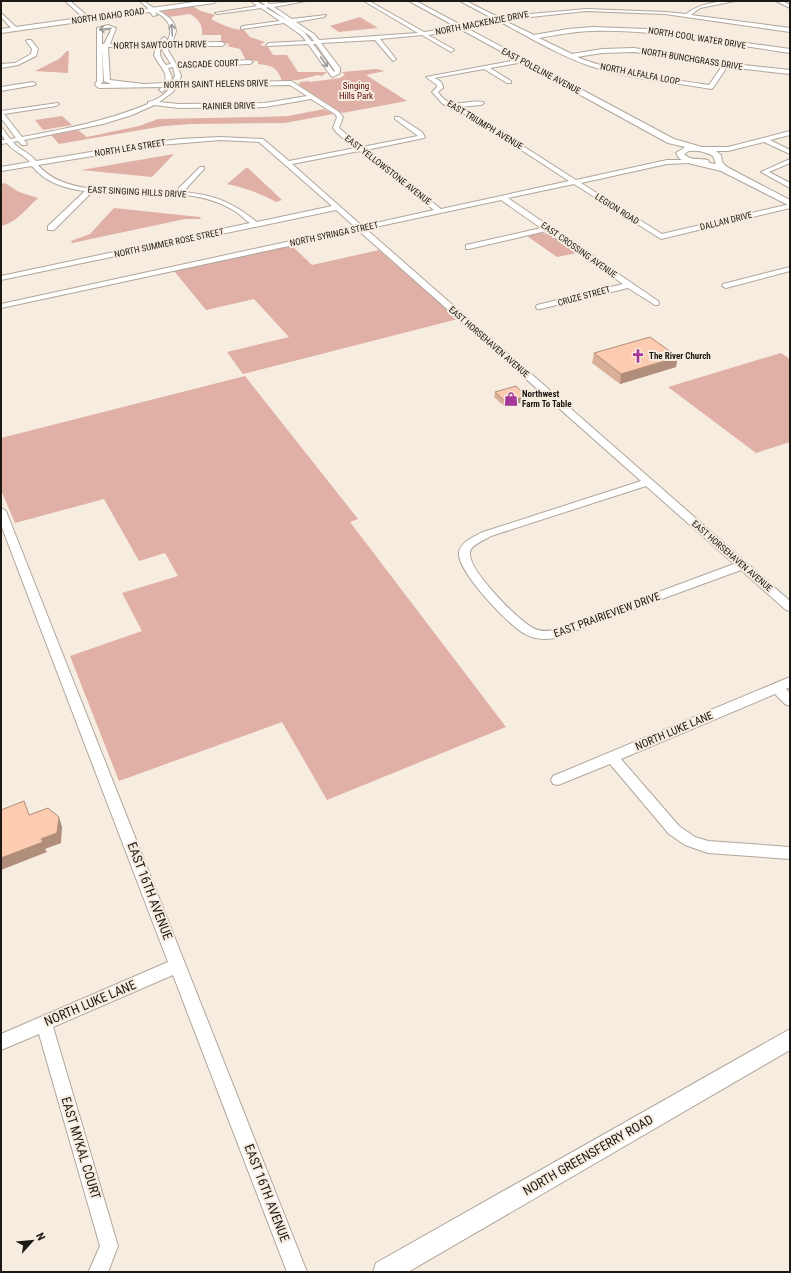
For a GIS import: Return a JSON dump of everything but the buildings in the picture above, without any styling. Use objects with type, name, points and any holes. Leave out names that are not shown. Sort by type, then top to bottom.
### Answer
[{"type":"main road","name":"NORTH IDAHO ROAD","points":[[1,31],[88,20],[214,1]]},
{"type":"main road","name":"EAST POLELINE AVENUE","points":[[412,1],[671,140],[713,152],[717,157]]},
{"type":"main road","name":"EAST POLELINE AVENUE","points":[[671,140],[681,153],[693,161]]},
{"type":"main road","points":[[681,153],[690,149],[700,149]]},
{"type":"main road","points":[[693,161],[710,162],[717,157],[718,162],[724,169]]},
{"type":"main road","points":[[693,161],[724,169],[790,204]]},
{"type":"main road","name":"NORTH GREENSFERRY ROAD","points":[[385,1272],[790,1039]]},
{"type":"street","points":[[67,1],[88,20]]},
{"type":"street","points":[[142,1],[153,10],[152,12],[165,25]]},
{"type":"street","points":[[217,13],[262,4],[285,22],[304,34],[333,75],[338,72],[337,68],[318,42],[307,30],[269,6],[253,1]]},
{"type":"street","points":[[269,6],[304,1]]},
{"type":"street","points":[[366,1],[451,50]]},
{"type":"street","points":[[463,2],[473,1]]},
{"type":"street","points":[[688,15],[699,8],[732,1]]},
{"type":"street","points":[[778,1],[790,7]]},
{"type":"street","name":"NORTH ALFALFA LOOP","points":[[463,2],[571,56],[629,74],[711,87],[725,65]]},
{"type":"street","name":"NORTH MACKENZIE DRIVE","points":[[269,44],[377,39],[424,34],[462,28],[497,19],[560,11],[625,8],[688,15],[790,30]]},
{"type":"street","points":[[1,142],[5,138],[102,123],[129,115],[153,104],[170,92],[176,84],[179,76],[174,65],[167,57],[165,50],[174,34],[172,23],[160,11],[153,10]]},
{"type":"street","points":[[1,14],[15,30]]},
{"type":"street","points":[[243,28],[324,16]]},
{"type":"street","points":[[99,46],[98,30],[113,28],[105,46]]},
{"type":"street","name":"NORTH COOL WATER DRIVE","points":[[533,37],[568,31],[593,29],[646,30],[790,51]]},
{"type":"street","points":[[19,137],[94,121],[121,113],[145,102],[168,84],[170,76],[166,66],[158,59],[158,50],[165,38],[166,33]]},
{"type":"street","points":[[377,39],[393,59]]},
{"type":"street","points":[[1,66],[16,64],[34,55],[35,49],[29,41]]},
{"type":"street","name":"NORTH SAWTOOTH DRIVE","points":[[99,46],[222,44]]},
{"type":"street","name":"NORTH SAINT HELENS DRIVE","points":[[99,46],[100,82],[98,85],[101,87],[141,84]]},
{"type":"street","name":"NORTH SAINT HELENS DRIVE","points":[[105,46],[107,81],[110,83],[291,83]]},
{"type":"street","name":"NORTH BUNCHGRASS DRIVE","points":[[571,56],[602,51],[634,50],[756,70],[790,72]]},
{"type":"street","name":"EAST TRIUMPH AVENUE","points":[[522,61],[430,77],[440,85],[440,88],[436,92],[438,97],[452,106],[472,115],[571,178],[574,182]]},
{"type":"street","name":"CASCADE COURT","points":[[166,66],[250,62]]},
{"type":"street","points":[[484,67],[509,82]]},
{"type":"street","name":"EAST YELLOWSTONE AVENUE","points":[[291,83],[340,115],[336,128],[440,211]]},
{"type":"street","points":[[1,89],[33,84]]},
{"type":"street","name":"RAINIER DRIVE","points":[[145,102],[179,106],[265,105],[312,97]]},
{"type":"street","points":[[452,106],[481,103]]},
{"type":"street","points":[[1,114],[56,104]]},
{"type":"street","name":"EAST SINGING HILLS DRIVE","points":[[1,114],[28,149],[26,153]]},
{"type":"street","points":[[288,163],[422,137],[420,133],[397,118]]},
{"type":"street","name":"EAST SINGING HILLS DRIVE","points":[[1,130],[5,138],[17,150],[26,153],[38,170],[52,181],[75,188],[90,190],[178,194],[204,197],[229,205],[241,211],[255,224]]},
{"type":"street","points":[[700,149],[728,149],[790,133]]},
{"type":"street","name":"NORTH LEA STREET","points":[[1,169],[174,141],[225,138],[261,140]]},
{"type":"street","name":"EAST HORSEHAVEN AVENUE","points":[[261,140],[647,482],[790,606]]},
{"type":"street","points":[[765,140],[790,152]]},
{"type":"street","points":[[717,157],[728,149]]},
{"type":"street","name":"NORTH SYRINGA STREET","points":[[667,162],[681,153]]},
{"type":"street","name":"NORTH SYRINGA STREET","points":[[1,306],[667,162],[693,161]]},
{"type":"street","points":[[790,161],[764,172],[790,186]]},
{"type":"street","points":[[178,194],[202,168]]},
{"type":"street","name":"LEGION ROAD","points":[[574,182],[661,237]]},
{"type":"street","points":[[51,228],[90,190]]},
{"type":"street","name":"EAST CROSSING AVENUE","points":[[503,198],[654,303]]},
{"type":"street","name":"DALLAN DRIVE","points":[[661,237],[790,204]]},
{"type":"street","name":"NORTH SUMMER ROSE STREET","points":[[1,278],[338,207]]},
{"type":"street","points":[[469,247],[548,228]]},
{"type":"street","points":[[726,286],[790,269]]},
{"type":"street","name":"CRUZE STREET","points":[[540,307],[629,285]]},
{"type":"street","name":"EAST PRAIRIEVIEW DRIVE","points":[[647,482],[487,534],[466,548],[464,557],[477,580],[518,624],[539,635],[549,636],[743,565]]},
{"type":"street","name":"EAST 16TH AVENUE","points":[[1,511],[297,1272]]},
{"type":"street","name":"NORTH LUKE LANE","points":[[558,780],[790,682]]},
{"type":"street","points":[[777,688],[790,701]]},
{"type":"street","points":[[612,757],[674,830],[690,841],[708,847],[790,853]]},
{"type":"street","name":"NORTH LUKE LANE","points":[[1,1042],[178,965]]},
{"type":"street","name":"EAST MYKAL COURT","points":[[44,1023],[109,1246],[99,1271]]},
{"type":"green space","points":[[192,6],[201,11],[215,15],[211,19],[219,23],[232,28],[244,30],[250,37],[265,42],[260,45],[268,47],[273,55],[287,55],[298,72],[327,72],[322,76],[318,75],[298,80],[282,81],[274,68],[258,64],[258,61],[246,60],[240,49],[227,46],[230,44],[221,42],[221,35],[202,35],[202,28],[199,22],[190,14],[169,17],[162,11]]},
{"type":"green space","points":[[360,17],[378,28],[339,32],[330,26]]},
{"type":"green space","points":[[67,51],[69,51],[68,73],[35,71],[59,59]]},
{"type":"green space","name":"Singing Hills Park","points":[[376,69],[385,71],[366,75],[407,101],[342,113],[299,85],[300,82],[340,78],[345,75],[342,72]]},
{"type":"green space","points":[[324,109],[333,114],[285,123],[191,124],[164,126],[59,144],[51,135],[78,130],[87,137],[139,126],[158,119],[288,116]]},
{"type":"green space","points":[[62,116],[72,125],[43,130],[35,120]]},
{"type":"green space","points":[[174,154],[152,177],[81,170]]},
{"type":"green space","points":[[246,168],[248,168],[282,200],[276,202],[252,191],[227,184]]},
{"type":"green space","points":[[5,183],[19,192],[38,198],[12,222],[1,226],[1,184]]},
{"type":"green space","points":[[114,208],[200,217],[201,219],[185,219],[72,243],[71,241],[90,234]]},
{"type":"green space","points":[[540,233],[550,234],[577,253],[557,257],[527,236]]},
{"type":"green space","points":[[291,245],[312,265],[379,250],[458,319],[243,374],[227,352],[289,337],[254,299],[206,310],[174,271]]},
{"type":"green space","points":[[781,353],[790,359],[790,442],[756,453],[668,387]]},
{"type":"green space","points":[[245,376],[358,519],[350,522],[506,727],[327,800],[282,722],[119,781],[70,656],[142,631],[122,593],[178,576],[165,553],[139,561],[104,499],[15,523],[1,490],[1,438]]},
{"type":"place","name":"The River Church","points":[[638,356]]},
{"type":"place","name":"Northwest Farm To Table","points":[[511,399]]}]
